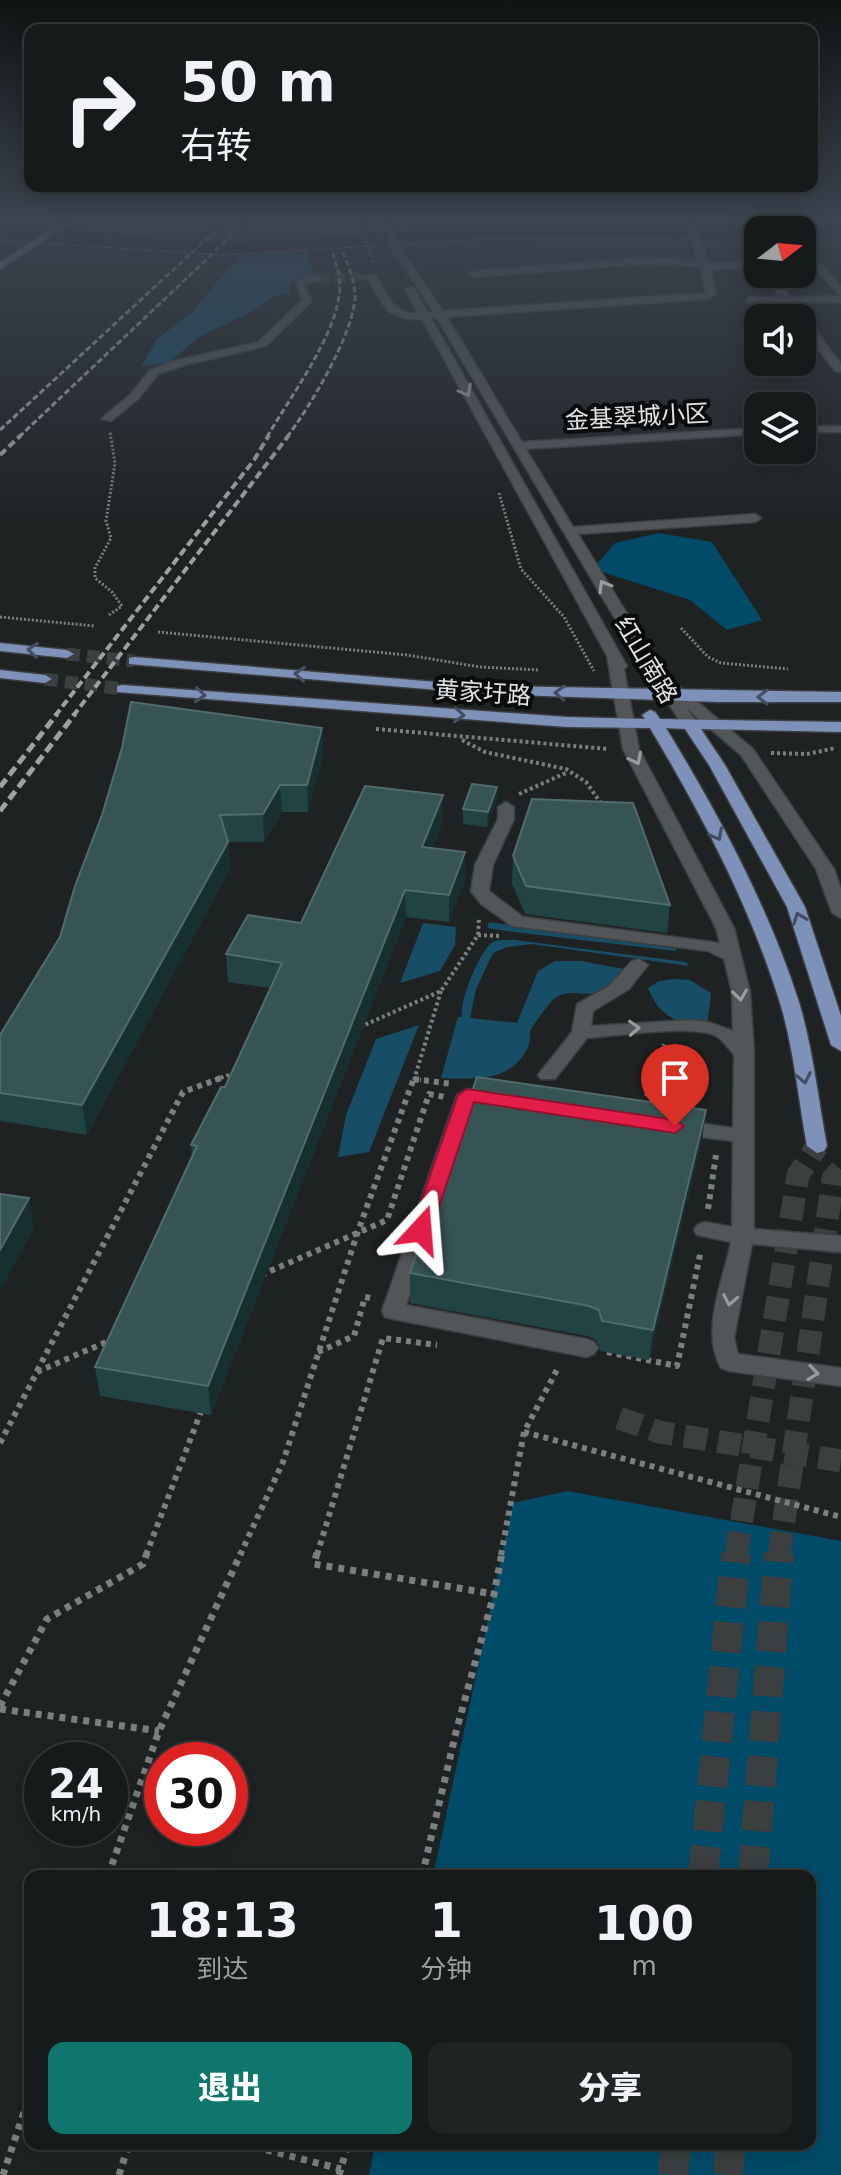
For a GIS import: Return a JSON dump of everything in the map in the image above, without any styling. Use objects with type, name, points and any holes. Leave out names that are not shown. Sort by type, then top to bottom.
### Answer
[{"type":"main road","points":[[0,647],[67,654]]},
{"type":"main road","name":"黄家圩路","points":[[134,661],[486,690],[841,697]]},
{"type":"main road","points":[[0,674],[45,679]]},
{"type":"main road","name":"黄家圩路","points":[[122,689],[369,710],[567,722],[841,727]]},
{"type":"main road","name":"红山南路","points":[[629,694],[655,723],[731,862],[764,930],[790,1005],[817,1146]]},
{"type":"main road","name":"红山南路","points":[[690,724],[717,765],[796,907],[841,1045]]},
{"type":"street","points":[[107,419],[135,396],[154,372],[182,362],[262,344],[283,324]]},
{"type":"street","name":"红山南路","points":[[428,324],[615,664],[629,694],[626,723],[631,749],[725,928],[741,992],[744,1053],[743,1236],[722,1338],[729,1362],[841,1377]]},
{"type":"street","name":"红山南路","points":[[446,324],[659,677],[677,695],[690,724]]},
{"type":"street","points":[[816,333],[839,369]]},
{"type":"street","points":[[816,429],[841,429]]},
{"type":"street","name":"金基翠城小区","points":[[518,446],[744,432]]},
{"type":"street","points":[[572,531],[755,518]]},
{"type":"street","points":[[677,695],[747,752],[825,869],[841,913]]},
{"type":"street","points":[[506,807],[506,819],[484,865],[480,891],[487,900],[518,922],[712,946],[731,956]]},
{"type":"street","points":[[548,1075],[581,1033],[584,1008],[618,990],[634,976],[639,965]]},
{"type":"street","points":[[581,1033],[635,1027],[721,1031],[744,1053]]},
{"type":"street","points":[[526,1104],[467,1095],[393,1311],[586,1348]]},
{"type":"street","points":[[651,1118],[744,1136]]},
{"type":"street","points":[[705,1230],[841,1244]]},
{"type":"path","points":[[107,419],[115,463],[106,521],[111,538],[95,568],[95,578],[112,592],[122,606],[109,615]]},
{"type":"path","points":[[0,617],[95,626]]},
{"type":"path","points":[[681,628],[692,636],[710,659],[738,666],[788,669]]},
{"type":"path","points":[[158,632],[542,671]]},
{"type":"path","points":[[581,672],[615,664]]},
{"type":"path","points":[[457,737],[485,752],[566,769],[586,782],[607,812]]},
{"type":"path","points":[[506,807],[504,800],[541,787],[568,772]]},
{"type":"path","points":[[110,1870],[159,1731],[283,1462],[441,991],[478,935],[479,913],[487,900]]},
{"type":"path","points":[[346,1031],[441,991]]},
{"type":"path","points":[[355,1040],[366,1011]]},
{"type":"path","points":[[651,1118],[662,1044],[676,1044]]},
{"type":"path","points":[[0,1443],[183,1092],[242,1070]]},
{"type":"path","points":[[414,1079],[460,1085]]},
{"type":"path","points":[[257,1265],[251,1279],[387,1220],[418,1130]]},
{"type":"path","points":[[318,1352],[354,1336],[365,1297],[380,1300]]},
{"type":"path","points":[[37,1372],[123,1335]]},
{"type":"path","points":[[442,1346],[383,1338],[314,1564],[494,1594]]},
{"type":"path","points":[[546,1360],[561,1362]]},
{"type":"path","points":[[159,1731],[0,1707],[47,1619],[143,1564],[208,1393]]},
{"type":"path","points":[[524,1432],[841,1517]]},
{"type":"path","points":[[3,2175],[24,2112]]},
{"type":"path","points":[[119,2175],[127,2150]]},
{"type":"path","points":[[264,2150],[340,2172],[346,2150]]},
{"type":"shaded area","points":[[177,324],[227,324],[199,337],[170,362],[141,367],[157,339]]},
{"type":"shaded area","points":[[659,533],[712,542],[762,620],[727,630],[690,600],[593,569],[615,543]]},
{"type":"shaded area","points":[[489,922],[678,948],[675,951],[514,932],[487,928]]},
{"type":"shaded area","points":[[423,923],[456,927],[455,945],[440,971],[400,983]]},
{"type":"shaded area","points":[[515,940],[686,962],[689,966],[531,944],[507,947],[493,953],[476,989],[470,1018],[517,1023],[538,971],[555,961],[581,961],[624,969],[600,991],[564,994],[554,999],[532,1027],[528,1047],[521,1059],[502,1073],[479,1078],[441,1078],[477,964],[495,941]]},
{"type":"shaded area","points":[[690,980],[711,993],[708,1019],[699,1026],[667,1015],[652,997],[648,988],[659,981]]},
{"type":"shaded area","points":[[419,1025],[369,1152],[338,1157],[346,1115],[376,1039]]},
{"type":"shaded area","points":[[567,1491],[841,1541],[841,2175],[369,2175],[374,2150],[816,2150],[816,1870],[434,1870],[513,1503]]},
{"type":"building","points":[[131,702],[322,728],[307,785],[280,785],[263,814],[220,815],[228,842],[82,1105],[0,1093],[0,1035],[60,937],[75,886],[102,815],[122,748]]},
{"type":"building","points":[[472,784],[497,787],[488,812],[463,809]]},
{"type":"building","points":[[365,786],[443,795],[422,847],[465,852],[449,895],[405,890],[208,1386],[95,1367],[197,1146],[191,1145],[221,1087],[225,1087],[282,963],[226,954],[248,915],[301,923]]},
{"type":"building","points":[[532,799],[633,803],[670,905],[526,886],[513,856]]},
{"type":"building","points":[[477,1077],[706,1110],[653,1330],[602,1321],[599,1310],[589,1306],[410,1273]]},
{"type":"building","points":[[0,1194],[29,1198],[0,1250]]},
{"type":"tunnel","points":[[67,654],[134,661]]},
{"type":"tunnel","points":[[45,679],[122,689]]},
{"type":"tunnel","points":[[736,1555],[798,1175],[817,1146]]},
{"type":"tunnel","points":[[779,1555],[833,1179],[841,1170]]},
{"type":"tunnel","points":[[619,1418],[659,1432],[841,1461]]},
{"type":"tunnel","points":[[704,1870],[736,1553]]},
{"type":"tunnel","points":[[753,1870],[779,1553]]},
{"type":"tunnel","points":[[673,2175],[675,2150]]},
{"type":"tunnel","points":[[728,2175],[730,2150]]},
{"type":"railway","points":[[0,430],[115,324]]},
{"type":"railway","points":[[19,437],[139,324]]},
{"type":"railway","points":[[267,437],[320,349],[331,324]]},
{"type":"railway","points":[[287,437],[329,369],[349,324]]},
{"type":"railway","points":[[0,455],[21,435]]},
{"type":"railway","points":[[55,716],[254,460],[269,435]]},
{"type":"railway","points":[[73,716],[289,435]]},
{"type":"railway","points":[[0,787],[57,714]]},
{"type":"railway","points":[[0,811],[75,714]]},
{"type":"route","points":[[421,1230],[467,1095],[675,1126]]}]
